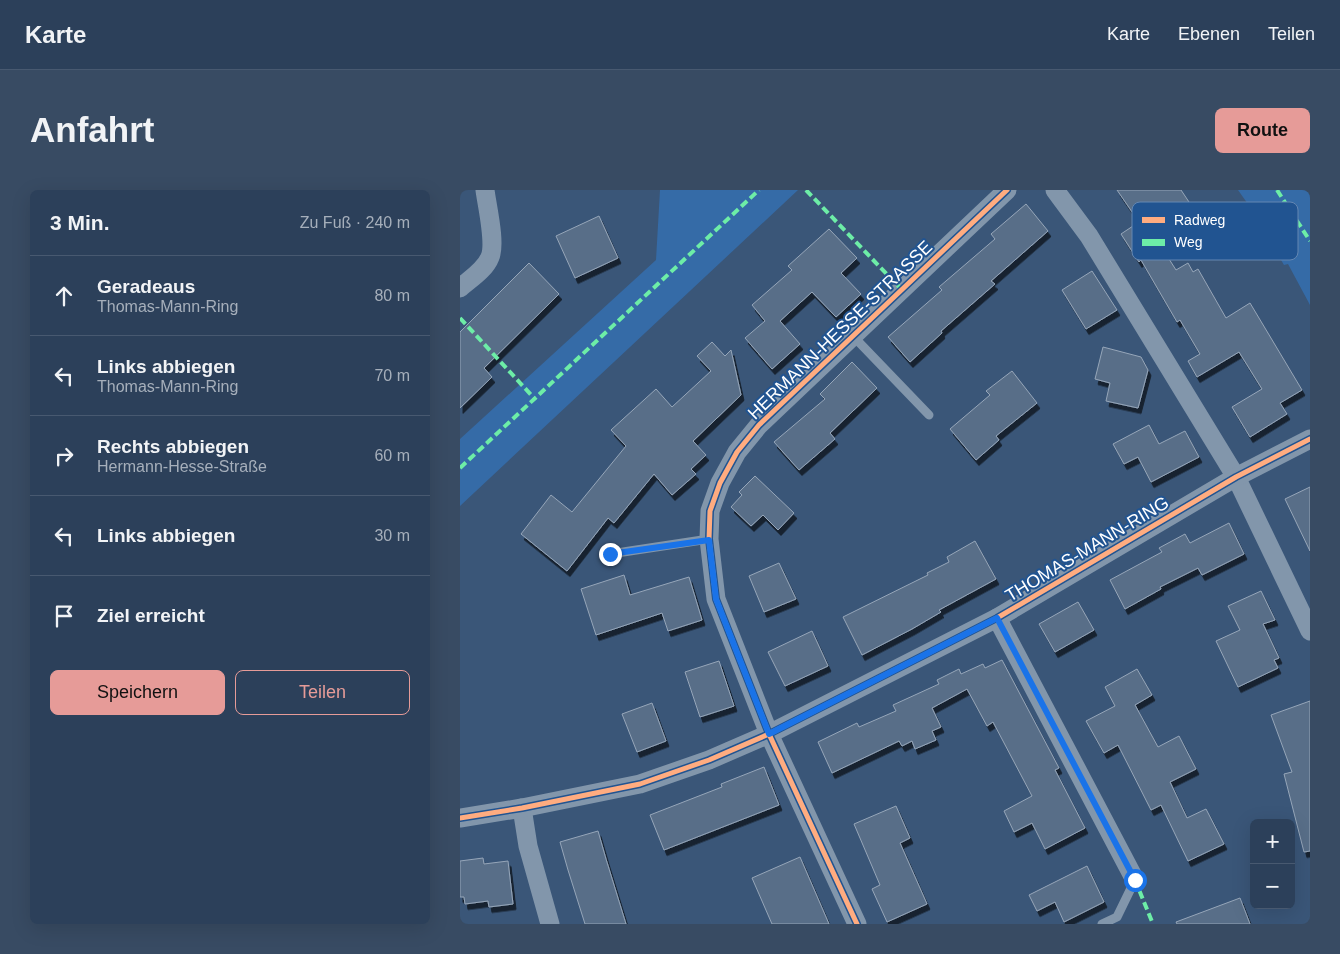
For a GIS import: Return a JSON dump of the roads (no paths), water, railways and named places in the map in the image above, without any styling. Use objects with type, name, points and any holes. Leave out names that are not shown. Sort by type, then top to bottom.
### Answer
[{"type":"street","points":[[460,288],[481,269],[490,256],[491,236],[485,190]]},
{"type":"street","name":"HERMANN-HESSE-STRASSE","points":[[769,734],[716,599],[709,540],[710,511],[720,483],[737,452],[759,425],[1007,190]]},
{"type":"street","points":[[1055,190],[1089,236],[1236,477],[1310,631]]},
{"type":"street","name":"THOMAS-MANN-RING","points":[[460,818],[522,808],[640,784],[709,760],[769,734],[997,618],[1236,477],[1310,439]]},
{"type":"street","name":"THOMAS-MANN-RING","points":[[997,618],[1135,880]]},
{"type":"street","points":[[769,734],[857,924]]},
{"type":"street","points":[[522,808],[528,846],[550,924]]},
{"type":"lane","points":[[854,336],[929,415]]},
{"type":"lane","points":[[610,554],[709,540]]},
{"type":"lane","points":[[1102,924],[1117,917],[1135,880]]}]
